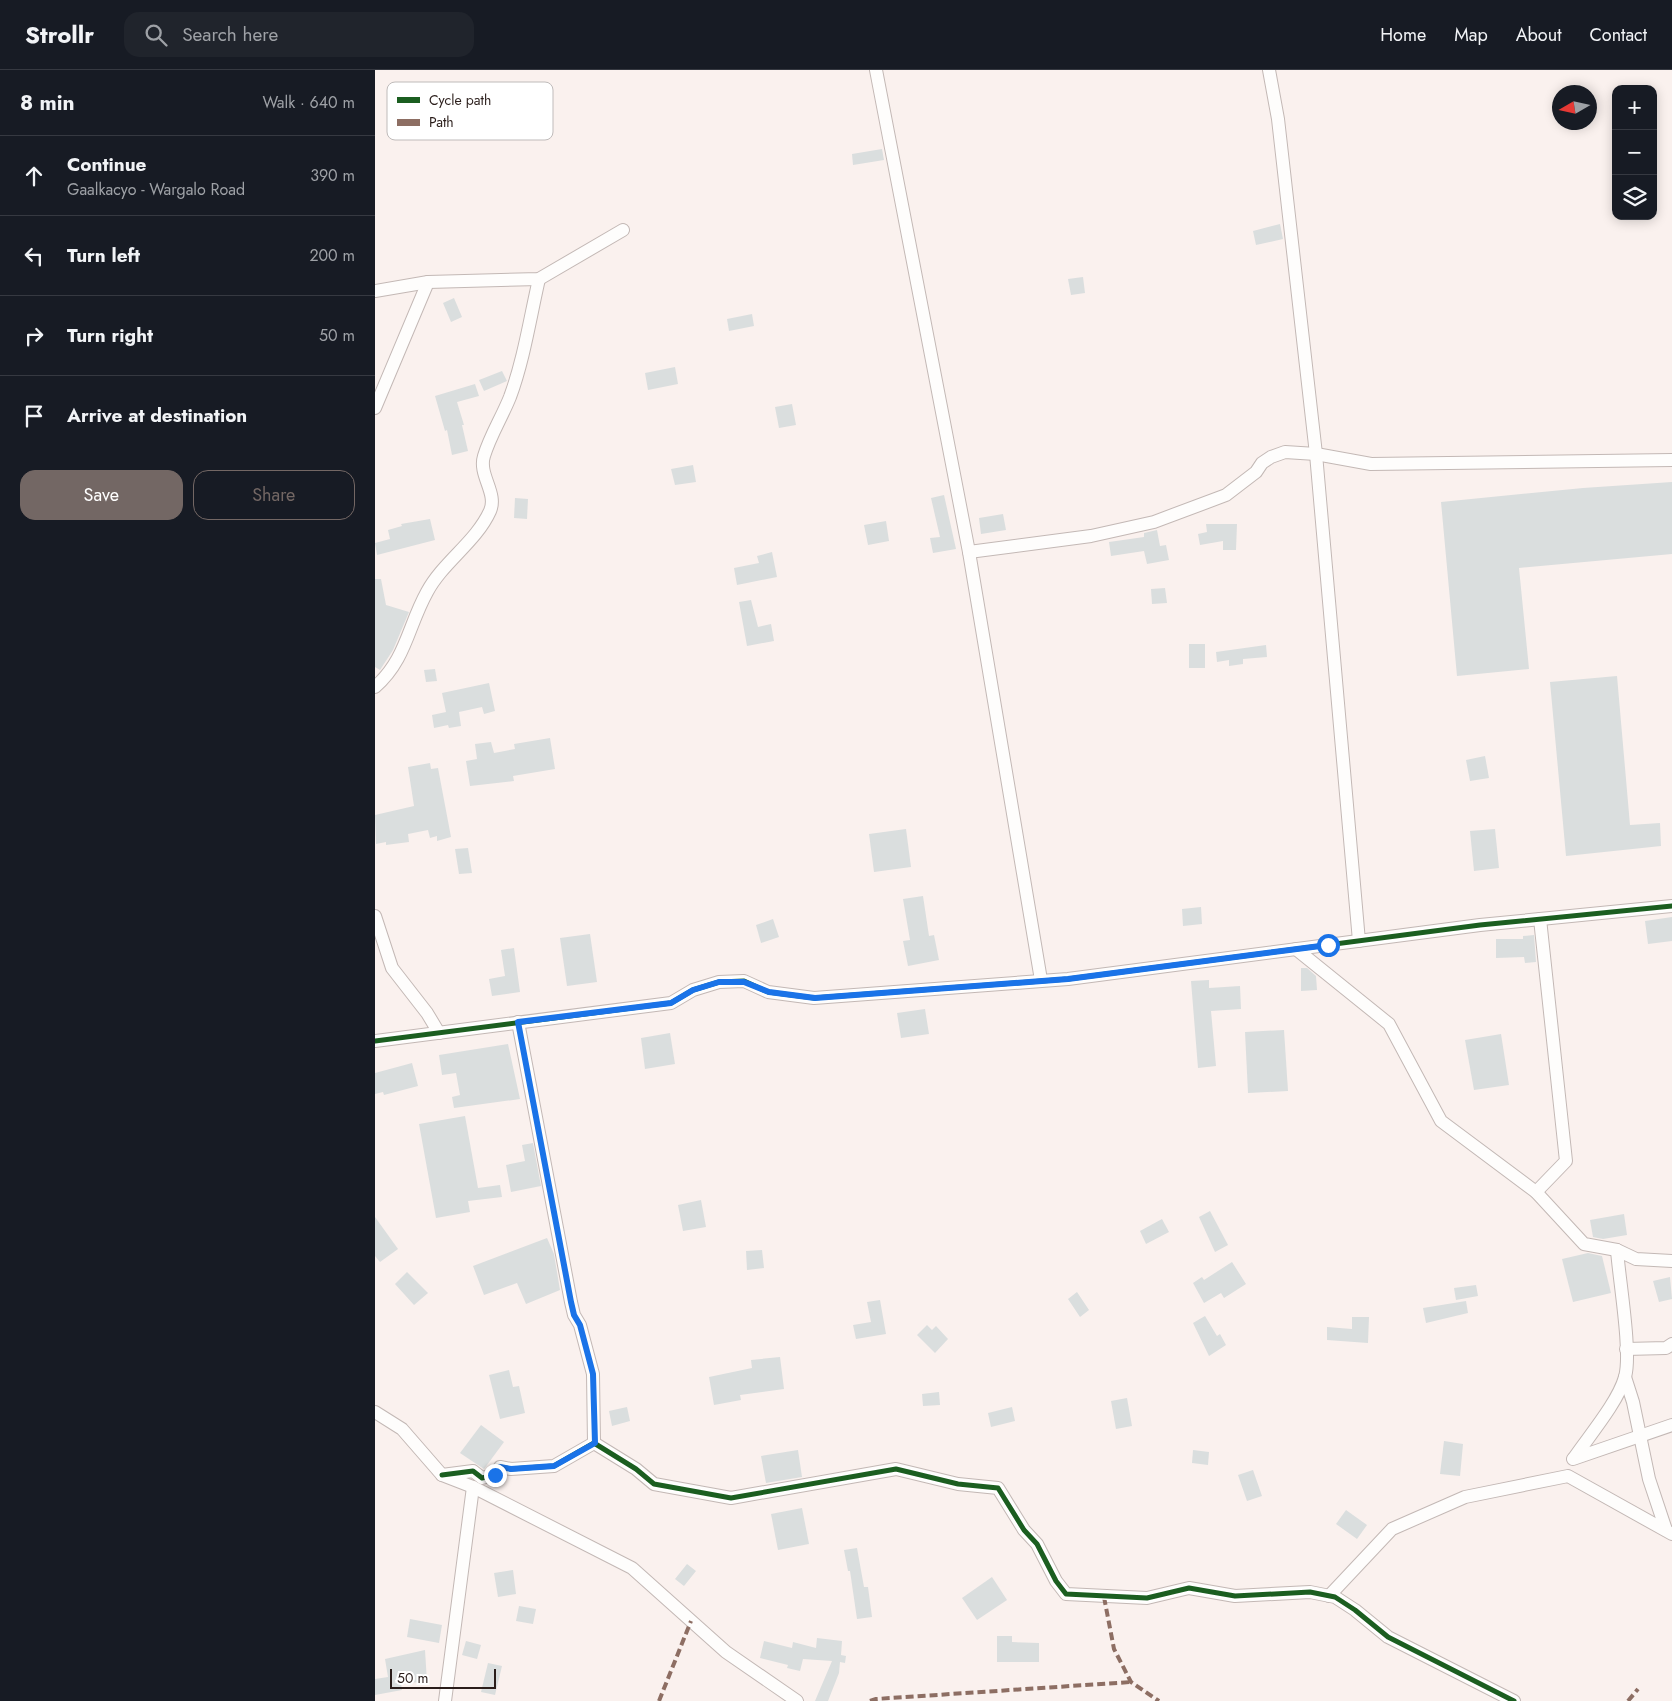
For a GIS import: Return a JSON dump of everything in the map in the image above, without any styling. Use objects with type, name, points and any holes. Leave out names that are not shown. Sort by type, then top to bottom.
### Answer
[{"type":"street","points":[[876,70],[969,552],[1041,980]]},
{"type":"street","points":[[1269,70],[1278,119],[1316,454],[1359,941]]},
{"type":"street","points":[[375,291],[428,282],[539,279],[623,230]]},
{"type":"street","points":[[375,688],[388,676],[395,664],[427,591],[478,529],[491,510],[492,497],[483,470],[483,458],[509,398],[519,368],[539,279]]},
{"type":"street","points":[[375,408],[428,282]]},
{"type":"street","points":[[969,552],[1091,536],[1154,522],[1226,495],[1256,472],[1262,463],[1271,457],[1285,452],[1316,454],[1371,464],[1672,460]]},
{"type":"street","points":[[375,1041],[671,1003],[693,990],[719,982],[744,982],[769,992],[815,998],[1068,979],[1540,919],[1672,906]]},
{"type":"street","points":[[375,916],[392,968],[427,1012],[439,1033]]},
{"type":"street","points":[[1536,1192],[1566,1161],[1540,919]]},
{"type":"street","points":[[1296,949],[1389,1024],[1441,1121],[1536,1192],[1584,1244],[1617,1250],[1636,1259],[1672,1261]]},
{"type":"street","points":[[518,1022],[571,1302],[574,1315],[580,1325],[593,1374],[595,1443]]},
{"type":"street","points":[[1617,1250],[1626,1349],[1625,1377],[1633,1402],[1649,1479],[1669,1532]]},
{"type":"street","points":[[1626,1349],[1666,1348],[1672,1344]]},
{"type":"street","points":[[1568,1476],[1573,1458],[1607,1412],[1625,1377]]},
{"type":"street","points":[[375,1412],[402,1428],[443,1475],[473,1487],[632,1568],[727,1652],[797,1701]]},
{"type":"street","points":[[1573,1458],[1672,1426]]},
{"type":"street","points":[[443,1475],[473,1471],[482,1478],[495,1475],[500,1467],[511,1469],[554,1466],[595,1443]]},
{"type":"street","points":[[595,1443],[636,1469],[654,1484],[731,1498],[897,1469],[958,1484],[998,1488],[1024,1530],[1037,1544],[1056,1581],[1066,1594],[1147,1598],[1189,1588],[1235,1596],[1253,1597],[1310,1592],[1329,1596],[1355,1610],[1388,1637],[1514,1701]]},
{"type":"street","points":[[1329,1596],[1392,1528],[1465,1497],[1568,1476],[1669,1532]]},
{"type":"street","points":[[445,1701],[473,1487]]},
{"type":"building","points":[[882,149],[884,160],[853,165],[852,154]]},
{"type":"building","points":[[1280,224],[1283,239],[1256,245],[1253,231]]},
{"type":"building","points":[[1083,277],[1085,293],[1071,295],[1068,279]]},
{"type":"building","points":[[454,298],[462,317],[451,322],[443,303]]},
{"type":"building","points":[[752,314],[754,326],[729,331],[727,319]]},
{"type":"building","points":[[675,367],[678,384],[648,390],[645,373]]},
{"type":"building","points":[[502,371],[507,381],[484,391],[479,380]]},
{"type":"building","points":[[475,384],[479,396],[457,402],[464,425],[462,425],[468,451],[452,455],[447,430],[445,431],[435,396]]},
{"type":"building","points":[[792,404],[796,425],[779,428],[775,407]]},
{"type":"building","points":[[693,465],[696,482],[675,485],[671,469]]},
{"type":"building","points":[[1672,482],[1672,554],[1519,568],[1529,669],[1457,676],[1441,502],[1583,488]]},
{"type":"building","points":[[944,495],[956,549],[933,553],[930,538],[940,537],[931,498]]},
{"type":"building","points":[[515,498],[528,499],[527,519],[514,518]]},
{"type":"building","points":[[1003,514],[1006,530],[981,534],[979,518]]},
{"type":"building","points":[[430,519],[435,540],[377,555],[375,543],[390,539],[388,530],[402,526],[401,524]]},
{"type":"building","points":[[886,521],[889,541],[868,545],[864,525]]},
{"type":"building","points":[[1206,524],[1237,524],[1236,550],[1223,550],[1223,541],[1200,545],[1198,534],[1207,532]]},
{"type":"building","points":[[1157,530],[1160,546],[1166,545],[1169,560],[1147,564],[1144,551],[1111,556],[1109,542],[1144,537],[1144,533]]},
{"type":"building","points":[[772,552],[777,577],[737,585],[734,568],[759,563],[757,556]]},
{"type":"building","points":[[375,579],[381,579],[386,605],[409,612],[393,650],[380,670],[375,667]]},
{"type":"building","points":[[1165,588],[1167,603],[1152,604],[1151,589]]},
{"type":"building","points":[[751,600],[758,627],[771,624],[774,641],[747,646],[739,602]]},
{"type":"building","points":[[1189,644],[1205,644],[1205,668],[1189,668]]},
{"type":"building","points":[[1266,645],[1267,657],[1243,659],[1243,664],[1229,666],[1229,660],[1217,662],[1216,652]]},
{"type":"building","points":[[435,669],[437,681],[426,682],[424,670]]},
{"type":"building","points":[[1617,676],[1630,825],[1660,823],[1661,846],[1566,856],[1550,682]]},
{"type":"building","points":[[489,683],[495,711],[484,714],[482,707],[459,712],[461,726],[449,728],[448,725],[434,728],[432,715],[446,712],[442,693]]},
{"type":"building","points":[[550,738],[555,769],[513,776],[514,781],[470,786],[466,761],[477,759],[475,744],[491,742],[494,753],[515,749],[514,744]]},
{"type":"building","points":[[1485,756],[1489,778],[1470,781],[1466,760]]},
{"type":"building","points":[[430,763],[431,769],[438,768],[451,837],[437,841],[437,836],[430,838],[428,830],[408,834],[409,842],[386,845],[386,842],[376,844],[375,815],[414,806],[408,767]]},
{"type":"building","points":[[906,829],[911,867],[874,872],[869,834]]},
{"type":"building","points":[[1495,829],[1499,868],[1474,871],[1470,831]]},
{"type":"building","points":[[468,848],[472,873],[459,874],[455,849]]},
{"type":"building","points":[[923,896],[929,936],[934,935],[939,960],[908,966],[903,941],[910,940],[903,899]]},
{"type":"building","points":[[1201,907],[1202,924],[1183,926],[1182,909]]},
{"type":"building","points":[[1672,917],[1672,941],[1648,944],[1645,921]]},
{"type":"building","points":[[773,919],[779,937],[761,943],[756,925]]},
{"type":"building","points":[[590,934],[597,982],[567,986],[560,938]]},
{"type":"building","points":[[1534,935],[1536,962],[1525,963],[1524,957],[1496,958],[1496,939],[1523,939],[1523,936]]},
{"type":"building","points":[[514,948],[520,992],[492,996],[489,979],[505,976],[501,950]]},
{"type":"building","points":[[1301,968],[1307,968],[1316,976],[1317,990],[1301,991]]},
{"type":"building","points":[[1209,980],[1209,988],[1240,986],[1241,1009],[1211,1011],[1216,1066],[1198,1068],[1191,981]]},
{"type":"building","points":[[925,1009],[929,1034],[901,1038],[897,1013]]},
{"type":"building","points":[[1284,1030],[1288,1091],[1248,1093],[1245,1032]]},
{"type":"building","points":[[670,1033],[675,1064],[645,1069],[641,1038]]},
{"type":"building","points":[[1501,1034],[1509,1085],[1474,1090],[1465,1040]]},
{"type":"building","points":[[508,1044],[520,1099],[454,1108],[452,1097],[460,1095],[456,1073],[442,1075],[439,1055]]},
{"type":"building","points":[[412,1063],[418,1086],[384,1095],[383,1092],[375,1094],[375,1073]]},
{"type":"building","points":[[465,1116],[478,1188],[500,1185],[502,1197],[468,1201],[470,1212],[436,1218],[419,1124]]},
{"type":"building","points":[[533,1143],[541,1186],[511,1192],[506,1165],[525,1161],[522,1145]]},
{"type":"building","points":[[701,1200],[706,1227],[683,1231],[678,1205]]},
{"type":"building","points":[[1210,1211],[1228,1245],[1215,1252],[1199,1217]]},
{"type":"building","points":[[1624,1214],[1627,1235],[1603,1239],[1593,1237],[1590,1220]]},
{"type":"building","points":[[375,1217],[398,1249],[380,1262],[375,1256]]},
{"type":"building","points":[[1162,1219],[1169,1232],[1146,1244],[1140,1231]]},
{"type":"building","points":[[547,1238],[554,1254],[560,1290],[526,1304],[517,1283],[484,1295],[473,1266]]},
{"type":"building","points":[[762,1250],[764,1268],[747,1270],[746,1251]]},
{"type":"building","points":[[1588,1253],[1602,1256],[1611,1293],[1573,1302],[1562,1259]]},
{"type":"building","points":[[1232,1262],[1246,1284],[1224,1298],[1221,1293],[1204,1303],[1193,1283],[1202,1277],[1204,1280]]},
{"type":"building","points":[[407,1272],[428,1293],[414,1305],[395,1284]]},
{"type":"building","points":[[1670,1277],[1672,1299],[1659,1302],[1653,1281]]},
{"type":"building","points":[[1476,1285],[1478,1296],[1456,1300],[1454,1288]]},
{"type":"building","points":[[1077,1292],[1089,1310],[1080,1317],[1068,1299]]},
{"type":"building","points":[[880,1300],[886,1334],[856,1339],[853,1325],[871,1322],[867,1302]]},
{"type":"building","points":[[1466,1301],[1468,1313],[1426,1323],[1423,1308]]},
{"type":"building","points":[[1205,1316],[1217,1336],[1220,1334],[1226,1345],[1209,1356],[1193,1323]]},
{"type":"building","points":[[1352,1317],[1369,1317],[1368,1343],[1327,1340],[1327,1327],[1352,1329]]},
{"type":"building","points":[[927,1325],[932,1330],[936,1326],[948,1339],[935,1353],[917,1335]]},
{"type":"building","points":[[780,1357],[784,1389],[740,1395],[741,1400],[714,1405],[709,1377],[752,1368],[751,1360]]},
{"type":"building","points":[[509,1370],[513,1387],[519,1386],[525,1413],[500,1419],[489,1375]]},
{"type":"building","points":[[939,1392],[940,1405],[923,1406],[922,1394]]},
{"type":"building","points":[[1127,1398],[1132,1426],[1116,1429],[1111,1401]]},
{"type":"building","points":[[627,1407],[630,1421],[612,1426],[609,1411]]},
{"type":"building","points":[[1012,1407],[1015,1421],[991,1427],[988,1413]]},
{"type":"building","points":[[481,1425],[504,1442],[484,1469],[460,1453]]},
{"type":"building","points":[[1444,1441],[1463,1444],[1460,1476],[1440,1474]]},
{"type":"building","points":[[798,1450],[802,1477],[766,1483],[761,1456]]},
{"type":"building","points":[[1193,1450],[1209,1452],[1208,1465],[1192,1463]]},
{"type":"building","points":[[1253,1470],[1262,1496],[1247,1501],[1238,1475]]},
{"type":"building","points":[[802,1508],[809,1544],[778,1550],[771,1514]]},
{"type":"building","points":[[1346,1510],[1367,1525],[1357,1539],[1336,1524]]},
{"type":"building","points":[[857,1548],[864,1587],[868,1587],[872,1617],[857,1619],[850,1571],[848,1571],[844,1550]]},
{"type":"building","points":[[687,1564],[696,1571],[684,1586],[675,1579]]},
{"type":"building","points":[[513,1570],[516,1594],[498,1597],[494,1573]]},
{"type":"building","points":[[992,1577],[1007,1600],[977,1620],[962,1598]]},
{"type":"building","points":[[519,1606],[536,1609],[533,1624],[516,1621]]},
{"type":"building","points":[[410,1619],[442,1625],[439,1643],[407,1637]]},
{"type":"building","points":[[997,1636],[1012,1636],[1012,1642],[1039,1643],[1039,1662],[997,1662]]},
{"type":"building","points":[[817,1638],[842,1641],[841,1655],[846,1656],[845,1663],[840,1662],[839,1673],[828,1701],[815,1701],[832,1661],[803,1659],[800,1671],[787,1668],[788,1665],[760,1658],[764,1641],[792,1648],[793,1642],[816,1648]]},
{"type":"building","points":[[466,1641],[481,1645],[477,1659],[462,1655]]},
{"type":"building","points":[[425,1650],[427,1682],[401,1683],[402,1690],[375,1695],[375,1679],[388,1677],[385,1659]]},
{"type":"building","points":[[488,1663],[502,1666],[495,1695],[481,1692]]},
{"type":"marked path","points":[[1104,1597],[1114,1649],[1131,1682],[1159,1701]]},
{"type":"marked path","points":[[659,1701],[691,1621]]},
{"type":"marked path","points":[[870,1701],[876,1699],[1131,1682]]},
{"type":"marked path","points":[[1628,1701],[1638,1689]]},
{"type":"cycle path","points":[[375,1041],[671,1003],[693,990],[719,982],[744,981],[768,992],[814,998],[1068,979],[1480,925],[1672,906]]},
{"type":"cycle path","points":[[442,1475],[473,1471],[482,1478],[495,1475],[500,1467],[511,1469],[554,1466],[594,1443],[636,1469],[654,1484],[731,1498],[896,1469],[958,1484],[998,1488],[1024,1530],[1037,1544],[1056,1581],[1066,1594],[1147,1598],[1189,1588],[1235,1596],[1310,1592],[1335,1597],[1355,1610],[1388,1637],[1514,1701]]},
{"type":"route","points":[[495,1475],[500,1467],[511,1469],[554,1466],[595,1443],[593,1374],[585,1351],[580,1325],[574,1315],[571,1302],[518,1022],[671,1003],[693,990],[719,982],[744,982],[769,992],[815,998],[1068,979],[1328,945]]}]
